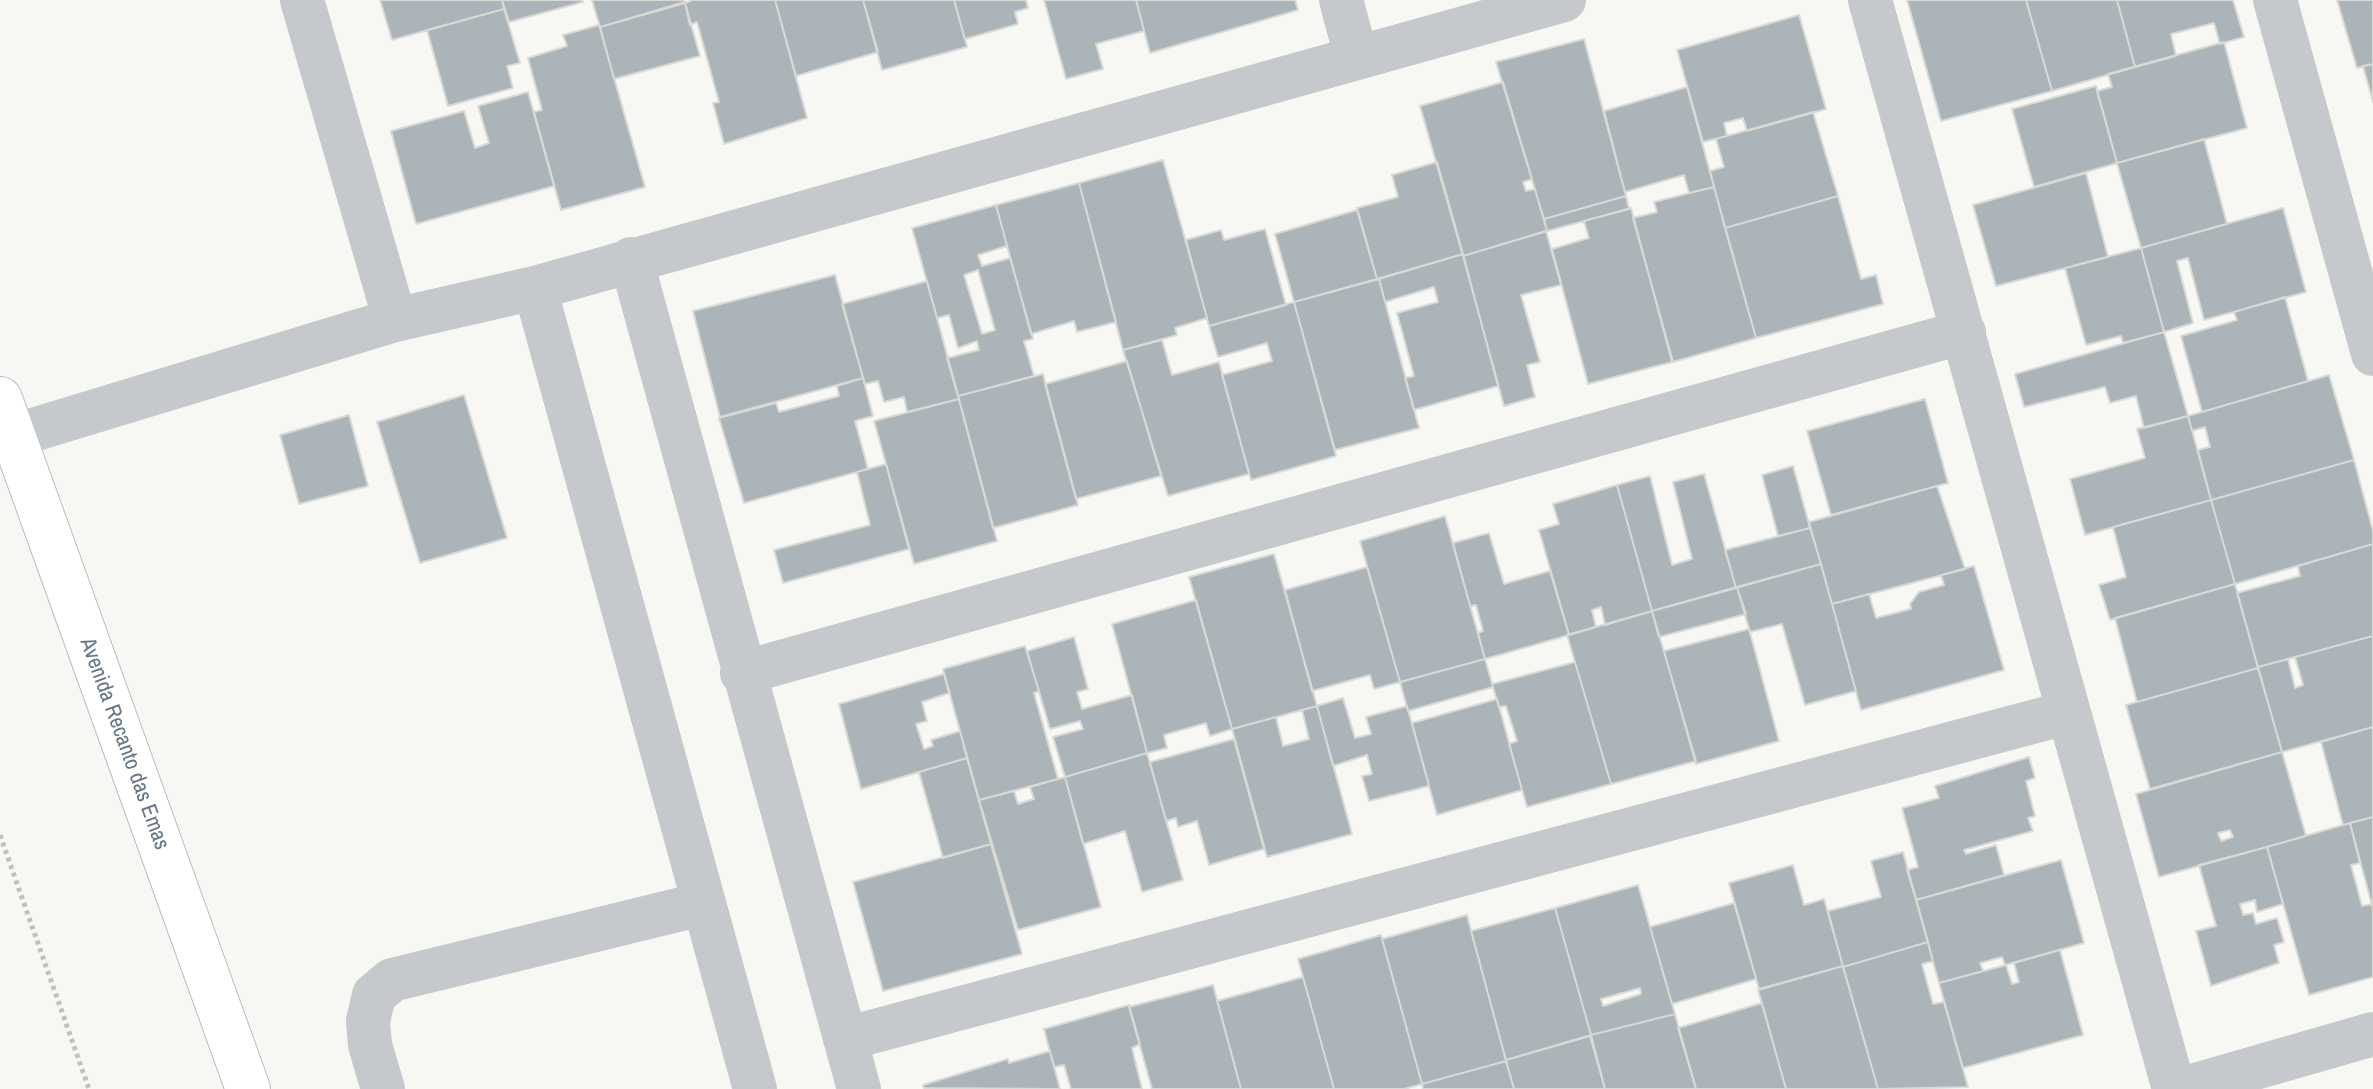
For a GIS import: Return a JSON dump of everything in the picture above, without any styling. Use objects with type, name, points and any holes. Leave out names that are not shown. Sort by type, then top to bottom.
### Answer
[{"type":"main road","name":"Avenida Recanto das Emas","points":[[7,417],[248,1089]]},
{"type":"street","points":[[302,0],[395,320]]},
{"type":"street","points":[[1341,0],[1356,56]]},
{"type":"street","points":[[7,417],[535,288],[1564,0]]},
{"type":"street","points":[[1870,0],[1964,332],[2066,713],[2174,1089]]},
{"type":"street","points":[[2275,0],[2373,354]]},
{"type":"street","points":[[631,259],[742,673],[859,1089]]},
{"type":"street","points":[[535,288],[755,1089]]},
{"type":"street","points":[[742,673],[1964,332]]},
{"type":"street","points":[[845,1039],[2066,713]]},
{"type":"street","points":[[383,1089],[370,1045],[368,1021],[374,995],[392,980],[702,904]]},
{"type":"street","points":[[2182,1089],[2373,1034]]},
{"type":"path","points":[[0,835],[89,1089]]},
{"type":"building","points":[[380,0],[502,0],[504,9],[392,40]]},
{"type":"building","points":[[502,0],[582,0],[583,2],[509,22]]},
{"type":"building","points":[[592,0],[684,0],[685,2],[600,27]]},
{"type":"building","points":[[693,0],[775,0],[807,118],[724,144],[713,103],[719,102],[697,22],[690,25],[685,3]]},
{"type":"building","points":[[775,0],[863,0],[878,52],[796,76]]},
{"type":"building","points":[[863,0],[954,0],[967,47],[882,70]]},
{"type":"building","points":[[954,0],[1026,0],[1028,8],[1015,12],[1018,24],[965,39]]},
{"type":"building","points":[[1044,0],[1136,0],[1144,31],[1096,44],[1103,69],[1066,79]]},
{"type":"building","points":[[1136,0],[1295,0],[1298,10],[1150,53]]},
{"type":"building","points":[[1907,0],[2026,0],[2052,91],[1941,121]]},
{"type":"building","points":[[2026,0],[2117,0],[2135,67],[2052,91]]},
{"type":"building","points":[[2117,0],[2233,0],[2244,37],[2220,44],[2214,23],[2171,34],[2176,56],[2135,67]]},
{"type":"building","points":[[2337,0],[2373,0],[2373,64],[2357,68]]},
{"type":"building","points":[[685,3],[700,56],[614,79],[600,27]]},
{"type":"building","points":[[504,9],[520,63],[507,66],[513,88],[448,106],[427,30]]},
{"type":"building","points":[[1799,15],[1826,109],[1747,131],[1743,118],[1724,123],[1727,136],[1703,142],[1677,50]]},
{"type":"building","points":[[599,25],[645,187],[561,210],[534,112],[542,110],[528,58],[567,46],[563,35]]},
{"type":"building","points":[[1584,39],[1626,196],[1544,219],[1496,62]]},
{"type":"building","points":[[2224,42],[2247,128],[2117,163],[2097,91],[2112,87],[2108,74]]},
{"type":"building","points":[[2373,64],[2373,102],[2363,66]]},
{"type":"building","points":[[1503,82],[1532,179],[1523,182],[1526,191],[1535,189],[1547,231],[1463,256],[1420,106]]},
{"type":"building","points":[[2096,86],[2117,163],[2034,187],[2012,109]]},
{"type":"building","points":[[1687,87],[1714,187],[1689,193],[1684,175],[1625,192],[1604,111]]},
{"type":"building","points":[[528,92],[554,186],[416,224],[391,131],[464,111],[475,148],[489,143],[478,106]]},
{"type":"building","points":[[1813,112],[1838,196],[1725,228],[1710,171],[1724,167],[1716,139]]},
{"type":"building","points":[[2204,139],[2227,224],[2141,248],[2117,163]]},
{"type":"building","points":[[1163,160],[1207,318],[1175,328],[1177,335],[1123,350],[1079,183]]},
{"type":"building","points":[[1437,162],[1463,254],[1377,279],[1357,208],[1398,197],[1392,175]]},
{"type":"building","points":[[2086,173],[2108,257],[1996,286],[1973,205]]},
{"type":"building","points":[[1079,183],[1116,322],[1077,332],[1074,321],[1031,334],[996,205]]},
{"type":"building","points":[[1714,187],[1756,338],[1673,362],[1633,218],[1657,212],[1654,202]]},
{"type":"building","points":[[1626,196],[1629,209],[1547,231],[1544,219]]},
{"type":"building","points":[[1838,196],[1861,279],[1876,275],[1883,304],[1756,338],[1725,228]]},
{"type":"building","points":[[996,205],[1007,246],[978,255],[982,266],[1010,258],[1033,339],[1024,341],[1034,376],[958,396],[947,358],[979,350],[977,341],[958,348],[949,315],[937,318],[912,228]],"holes":[[[978,270],[995,330],[982,334],[964,275]]]},
{"type":"building","points":[[1631,208],[1672,362],[1588,384],[1552,249],[1589,238],[1584,221]]},
{"type":"building","points":[[2283,208],[2306,292],[2204,320],[2188,258],[2177,261],[2193,323],[2164,332],[2141,248]]},
{"type":"building","points":[[1357,210],[1377,279],[1294,302],[1275,234]]},
{"type":"building","points":[[1265,229],[1286,305],[1209,326],[1186,240],[1221,230],[1224,240]]},
{"type":"building","points":[[1546,231],[1561,285],[1521,295],[1540,362],[1527,365],[1535,397],[1504,406],[1463,256]]},
{"type":"building","points":[[2141,248],[2164,332],[2123,343],[2121,336],[2086,345],[2065,268]]},
{"type":"building","points":[[1463,254],[1498,386],[1414,410],[1405,378],[1414,376],[1397,313],[1438,302],[1434,287],[1385,302],[1379,279]]},
{"type":"building","points":[[835,275],[863,378],[720,417],[693,311]]},
{"type":"building","points":[[1379,279],[1419,428],[1335,450],[1294,302]]},
{"type":"building","points":[[927,281],[959,399],[907,412],[904,397],[884,402],[878,381],[865,384],[842,304]]},
{"type":"building","points":[[2285,297],[2308,381],[2202,412],[2181,336],[2237,320],[2234,312]]},
{"type":"building","points":[[1294,302],[1336,456],[1251,480],[1222,375],[1272,361],[1267,343],[1218,357],[1209,326]]},
{"type":"building","points":[[2164,332],[2188,416],[2144,428],[2136,396],[2110,403],[2105,387],[2024,407],[2015,374]]},
{"type":"building","points":[[1162,340],[1172,375],[1219,362],[1249,474],[1168,496],[1123,350]]},
{"type":"building","points":[[1127,361],[1161,476],[1076,499],[1045,384]]},
{"type":"building","points":[[1043,374],[1078,505],[993,528],[958,396]]},
{"type":"building","points":[[2329,375],[2354,460],[2211,500],[2198,450],[2210,447],[2205,427],[2192,431],[2188,416]]},
{"type":"building","points":[[863,378],[873,416],[855,421],[868,469],[744,503],[719,418],[776,403],[779,412],[839,396],[837,386]]},
{"type":"building","points":[[464,395],[507,538],[420,563],[377,422]]},
{"type":"building","points":[[959,399],[997,541],[914,564],[874,421]]},
{"type":"building","points":[[1925,399],[1948,483],[1831,515],[1807,431]]},
{"type":"building","points":[[349,415],[368,486],[299,504],[280,435]]},
{"type":"building","points":[[2188,416],[2211,500],[2085,535],[2070,479],[2145,458],[2137,429]]},
{"type":"building","points":[[2354,460],[2373,531],[2373,544],[2235,584],[2211,500]]},
{"type":"building","points":[[886,464],[909,549],[783,583],[774,550],[870,525],[857,472]]},
{"type":"building","points":[[1793,466],[1810,528],[1778,536],[1762,475]]},
{"type":"building","points":[[1704,474],[1736,588],[1652,611],[1617,485],[1650,476],[1672,565],[1692,559],[1673,482]]},
{"type":"building","points":[[1617,485],[1652,611],[1605,625],[1601,607],[1592,610],[1596,627],[1569,635],[1539,530],[1559,524],[1553,504]]},
{"type":"building","points":[[1937,486],[1965,569],[1832,604],[1809,522]]},
{"type":"building","points":[[2211,500],[2235,584],[2110,620],[2099,585],[2126,577],[2113,527]]},
{"type":"building","points":[[1445,516],[1485,659],[1400,682],[1360,541]]},
{"type":"building","points":[[1810,528],[1821,564],[1736,588],[1725,550]]},
{"type":"building","points":[[1489,533],[1504,584],[1550,571],[1569,635],[1485,659],[1478,633],[1483,631],[1476,605],[1470,606],[1453,543]]},
{"type":"building","points":[[2373,544],[2373,636],[2258,667],[2237,593],[2300,576],[2298,566]]},
{"type":"building","points":[[1274,554],[1317,706],[1232,729],[1189,577]]},
{"type":"building","points":[[1821,564],[1856,691],[1805,705],[1782,624],[1750,632],[1737,587]]},
{"type":"building","points":[[1974,566],[2004,670],[1861,710],[1832,604],[1869,594],[1876,618],[1911,609],[1910,604],[1919,592],[1944,585],[1941,575]]},
{"type":"building","points":[[1367,567],[1400,682],[1374,689],[1370,675],[1312,691],[1285,590]]},
{"type":"building","points":[[2235,584],[2258,668],[2137,702],[2115,618]]},
{"type":"building","points":[[1737,587],[1746,614],[1659,637],[1652,611]]},
{"type":"building","points":[[1196,600],[1232,729],[1210,736],[1206,723],[1164,735],[1167,748],[1147,753],[1112,624]]},
{"type":"building","points":[[1652,611],[1696,761],[1611,784],[1567,635]]},
{"type":"building","points":[[1749,629],[1779,741],[1696,764],[1664,651]]},
{"type":"building","points":[[2373,636],[2373,727],[2282,752],[2258,667],[2288,659],[2295,688],[2303,685],[2295,657]]},
{"type":"building","points":[[1074,637],[1088,689],[1077,692],[1082,709],[1132,695],[1147,753],[1065,777],[1053,737],[1083,729],[1080,721],[1050,729],[1027,651]]},
{"type":"building","points":[[1025,646],[1039,691],[1034,693],[1058,779],[979,800],[943,669]]},
{"type":"building","points":[[1485,659],[1493,687],[1408,711],[1400,682]]},
{"type":"building","points":[[1575,662],[1611,784],[1527,807],[1509,744],[1517,741],[1506,706],[1499,707],[1492,684]]},
{"type":"building","points":[[2258,668],[2282,752],[2150,789],[2126,705]]},
{"type":"building","points":[[944,674],[949,693],[922,702],[927,721],[916,724],[924,749],[933,746],[931,740],[960,731],[967,758],[861,789],[839,704]]},
{"type":"building","points":[[1343,698],[1355,738],[1371,734],[1366,717],[1407,706],[1429,786],[1369,801],[1362,776],[1372,774],[1367,755],[1333,766],[1317,706]]},
{"type":"building","points":[[1497,699],[1522,790],[1437,815],[1412,723]]},
{"type":"building","points":[[1317,706],[1352,834],[1267,857],[1232,729],[1276,717],[1283,746],[1309,739],[1302,710]]},
{"type":"building","points":[[2373,727],[2373,817],[2343,825],[2321,742]]},
{"type":"building","points":[[1234,739],[1264,849],[1209,865],[1197,821],[1178,827],[1176,818],[1166,821],[1150,762]]},
{"type":"building","points":[[2282,752],[2306,836],[2159,877],[2136,794]],"holes":[[[2230,830],[2233,837],[2221,841],[2218,833]]]},
{"type":"building","points":[[1147,753],[1183,880],[1142,892],[1125,831],[1083,844],[1065,777]]},
{"type":"building","points":[[2029,757],[2035,778],[2026,781],[2035,816],[2028,818],[2033,831],[1964,850],[1966,854],[1996,845],[2004,875],[1916,900],[1907,870],[1918,867],[1902,808],[1939,798],[1935,786]]},
{"type":"building","points":[[967,758],[991,844],[943,858],[919,772]]},
{"type":"building","points":[[1065,777],[1101,907],[1018,930],[979,800],[1014,791],[1018,804],[1034,799],[1030,787]]},
{"type":"building","points":[[2373,817],[2373,909],[2350,823]]},
{"type":"building","points":[[2350,823],[2360,863],[2351,865],[2362,906],[2372,904],[2373,909],[2373,977],[2309,995],[2267,847]]},
{"type":"building","points":[[991,844],[1022,954],[883,991],[853,882]]},
{"type":"building","points":[[2267,847],[2283,904],[2257,912],[2255,900],[2240,904],[2243,915],[2253,913],[2256,924],[2277,918],[2284,942],[2274,945],[2279,963],[2211,986],[2196,931],[2216,926],[2199,865]]},
{"type":"building","points":[[1903,852],[1928,942],[1843,967],[1828,911],[1881,897],[1871,861]]},
{"type":"building","points":[[2061,860],[2084,943],[2005,965],[2002,957],[1980,963],[1983,971],[1939,983],[1916,900]]},
{"type":"building","points":[[1793,865],[1804,905],[1824,899],[1843,966],[1759,989],[1729,883]]},
{"type":"building","points":[[1638,885],[1675,1014],[1591,1035],[1555,908]],"holes":[[[1640,988],[1641,994],[1603,1006],[1601,999]]]},
{"type":"building","points":[[1734,903],[1756,979],[1672,1004],[1650,927]]},
{"type":"building","points":[[1555,908],[1591,1035],[1506,1060],[1471,931]]},
{"type":"building","points":[[1467,915],[1506,1061],[1422,1084],[1382,939]]},
{"type":"building","points":[[1381,935],[1422,1084],[1404,1089],[1334,1089],[1298,959]]},
{"type":"building","points":[[1928,942],[1933,961],[1922,964],[1933,1004],[1944,1002],[1968,1087],[1878,1089],[1843,967]]},
{"type":"building","points":[[2060,950],[2083,1035],[1963,1068],[1939,983],[2006,965],[2012,984],[2019,982],[2014,963]]},
{"type":"building","points":[[1843,966],[1878,1089],[1786,1089],[1758,990]]},
{"type":"building","points":[[1303,977],[1334,1089],[1241,1089],[1217,1001]]},
{"type":"building","points":[[1213,985],[1241,1089],[1152,1089],[1129,1007]]},
{"type":"building","points":[[1762,1003],[1786,1089],[1696,1089],[1678,1028]]},
{"type":"building","points":[[1129,1005],[1140,1044],[1132,1048],[1142,1089],[1071,1089],[1064,1065],[1054,1067],[1044,1029]]},
{"type":"building","points":[[1675,1014],[1696,1089],[1605,1089],[1591,1035]]},
{"type":"building","points":[[1590,1036],[1605,1089],[1514,1089],[1506,1060]]},
{"type":"building","points":[[1050,1051],[1060,1089],[924,1088],[923,1085],[1008,1059],[1009,1063]]},
{"type":"building","points":[[1506,1061],[1514,1089],[1423,1089],[1422,1084]]}]
